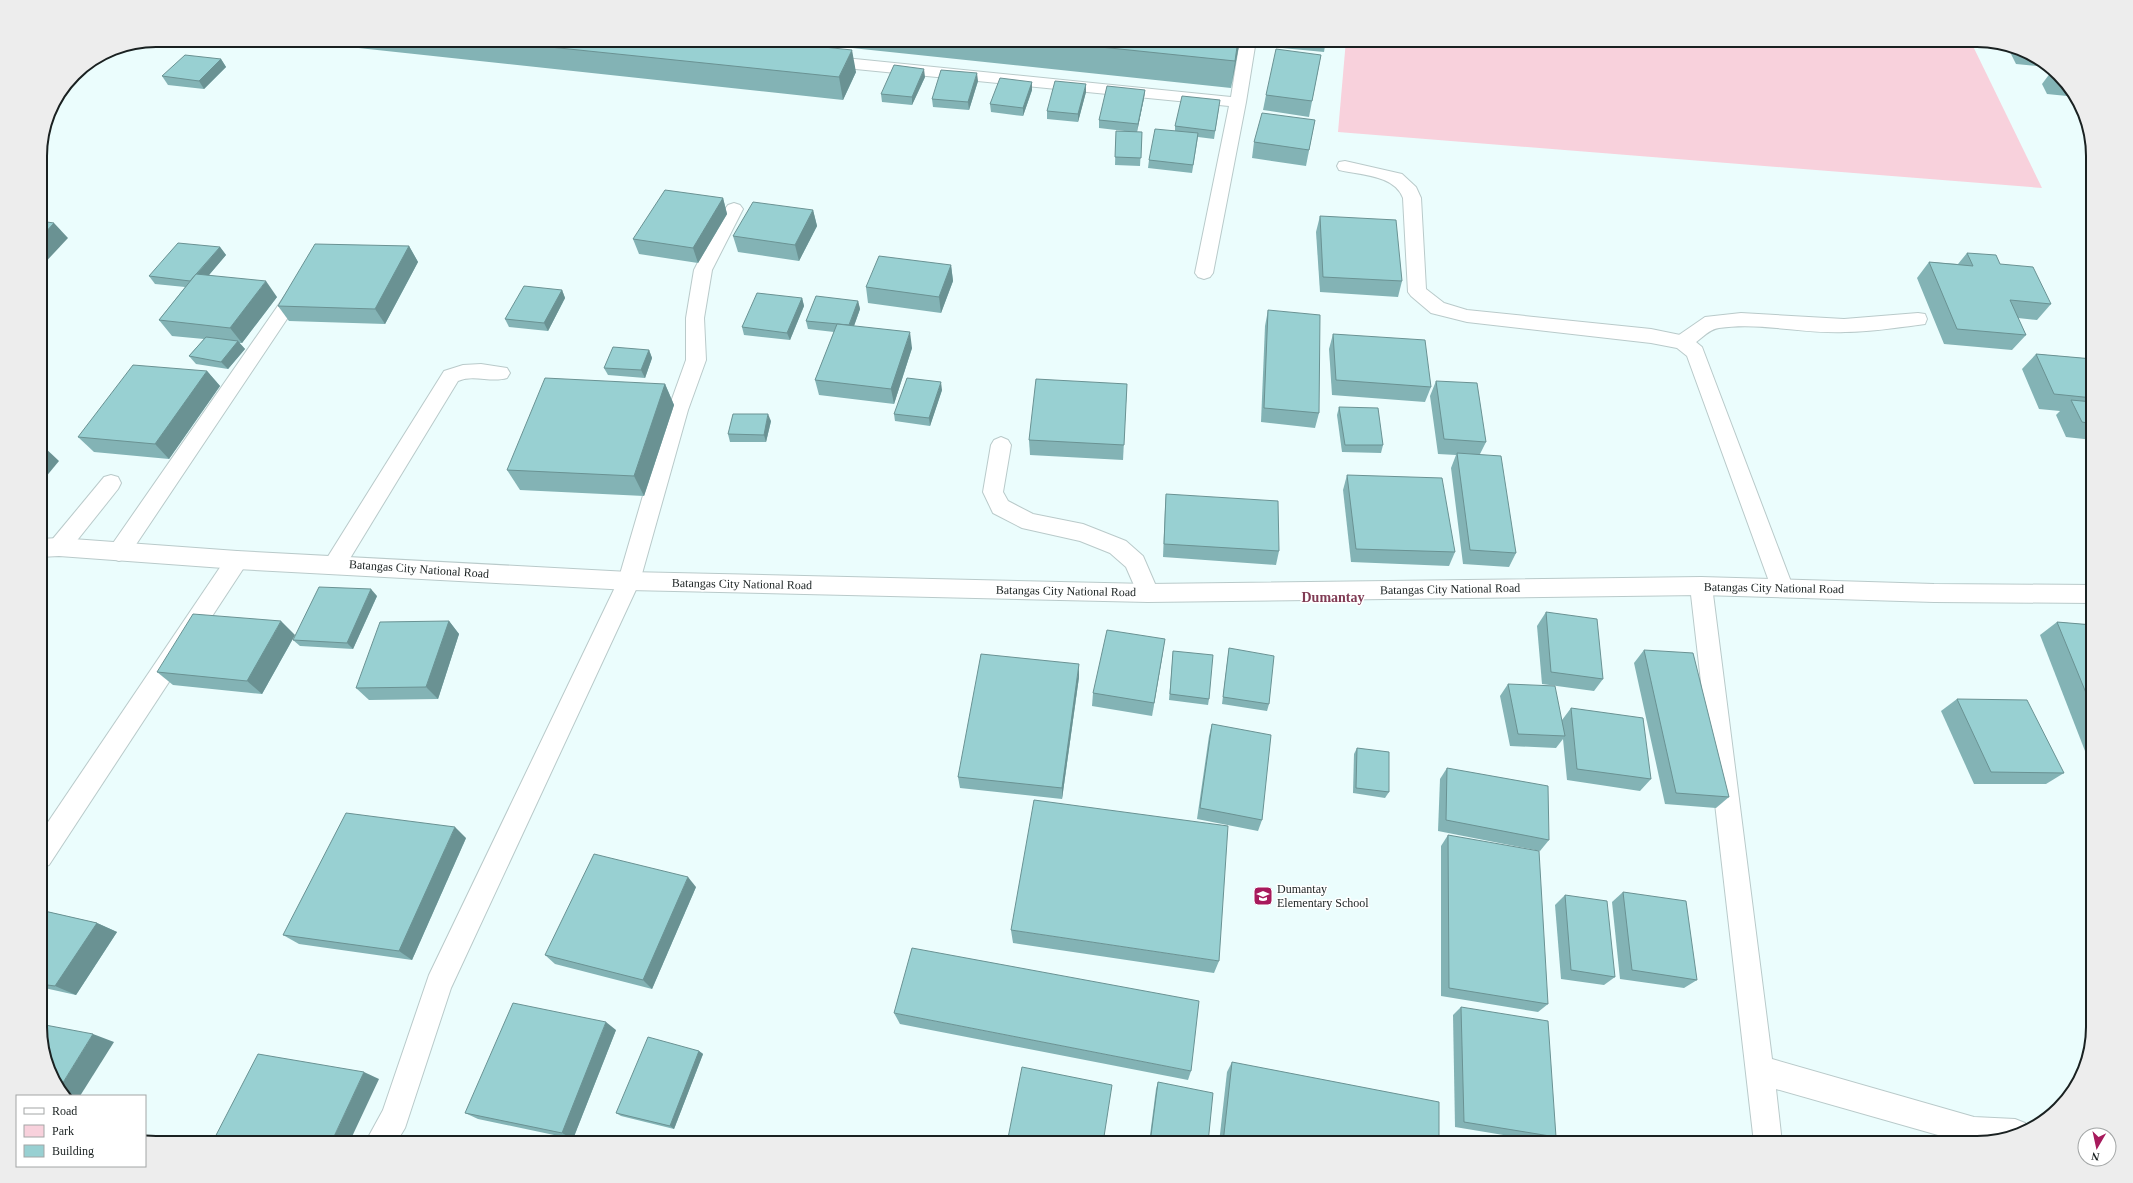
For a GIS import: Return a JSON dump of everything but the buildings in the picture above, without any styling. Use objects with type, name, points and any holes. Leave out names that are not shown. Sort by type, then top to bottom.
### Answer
[{"type":"street","points":[[1204,273],[1238,102],[1247,47]]},
{"type":"street","points":[[809,60],[1238,102]]},
{"type":"street","points":[[1345,166],[1396,178],[1408,187],[1412,198],[1417,292],[1438,308],[1467,316],[1651,336],[1682,342],[1695,352],[1782,587]]},
{"type":"street","points":[[383,1136],[395,1118],[439,985],[629,581],[678,410],[696,360],[695,318],[703,270],[734,208]]},
{"type":"street","points":[[119,552],[307,275]]},
{"type":"street","points":[[1682,342],[1712,322],[1741,319],[1844,326],[1918,319]]},
{"type":"street","points":[[336,564],[451,376],[460,371],[469,370],[500,373]]},
{"type":"street","points":[[1001,445],[993,492],[1000,507],[1029,522],[1083,533],[1118,547],[1135,562],[1148,593]]},
{"type":"street","points":[[50,548],[111,483]]},
{"type":"street","name":"Batangas City National Road","points":[[50,548],[237,560],[336,564],[629,581],[1148,593],[1701,586],[1782,587],[1934,593],[2086,594]]},
{"type":"street","points":[[47,845],[237,560]]},
{"type":"street","points":[[1701,586],[1768,1136]]},
{"type":"street","points":[[1760,1070],[1974,1131],[2003,1132]]},
{"type":"green space","points":[[1345,47],[1973,47],[2042,188],[1338,132]]},
{"type":"place","name":"Dumantay Elementary School","points":[[1263,896]]},
{"type":"district","name":"Dumantay","points":[[1333,597]]}]
